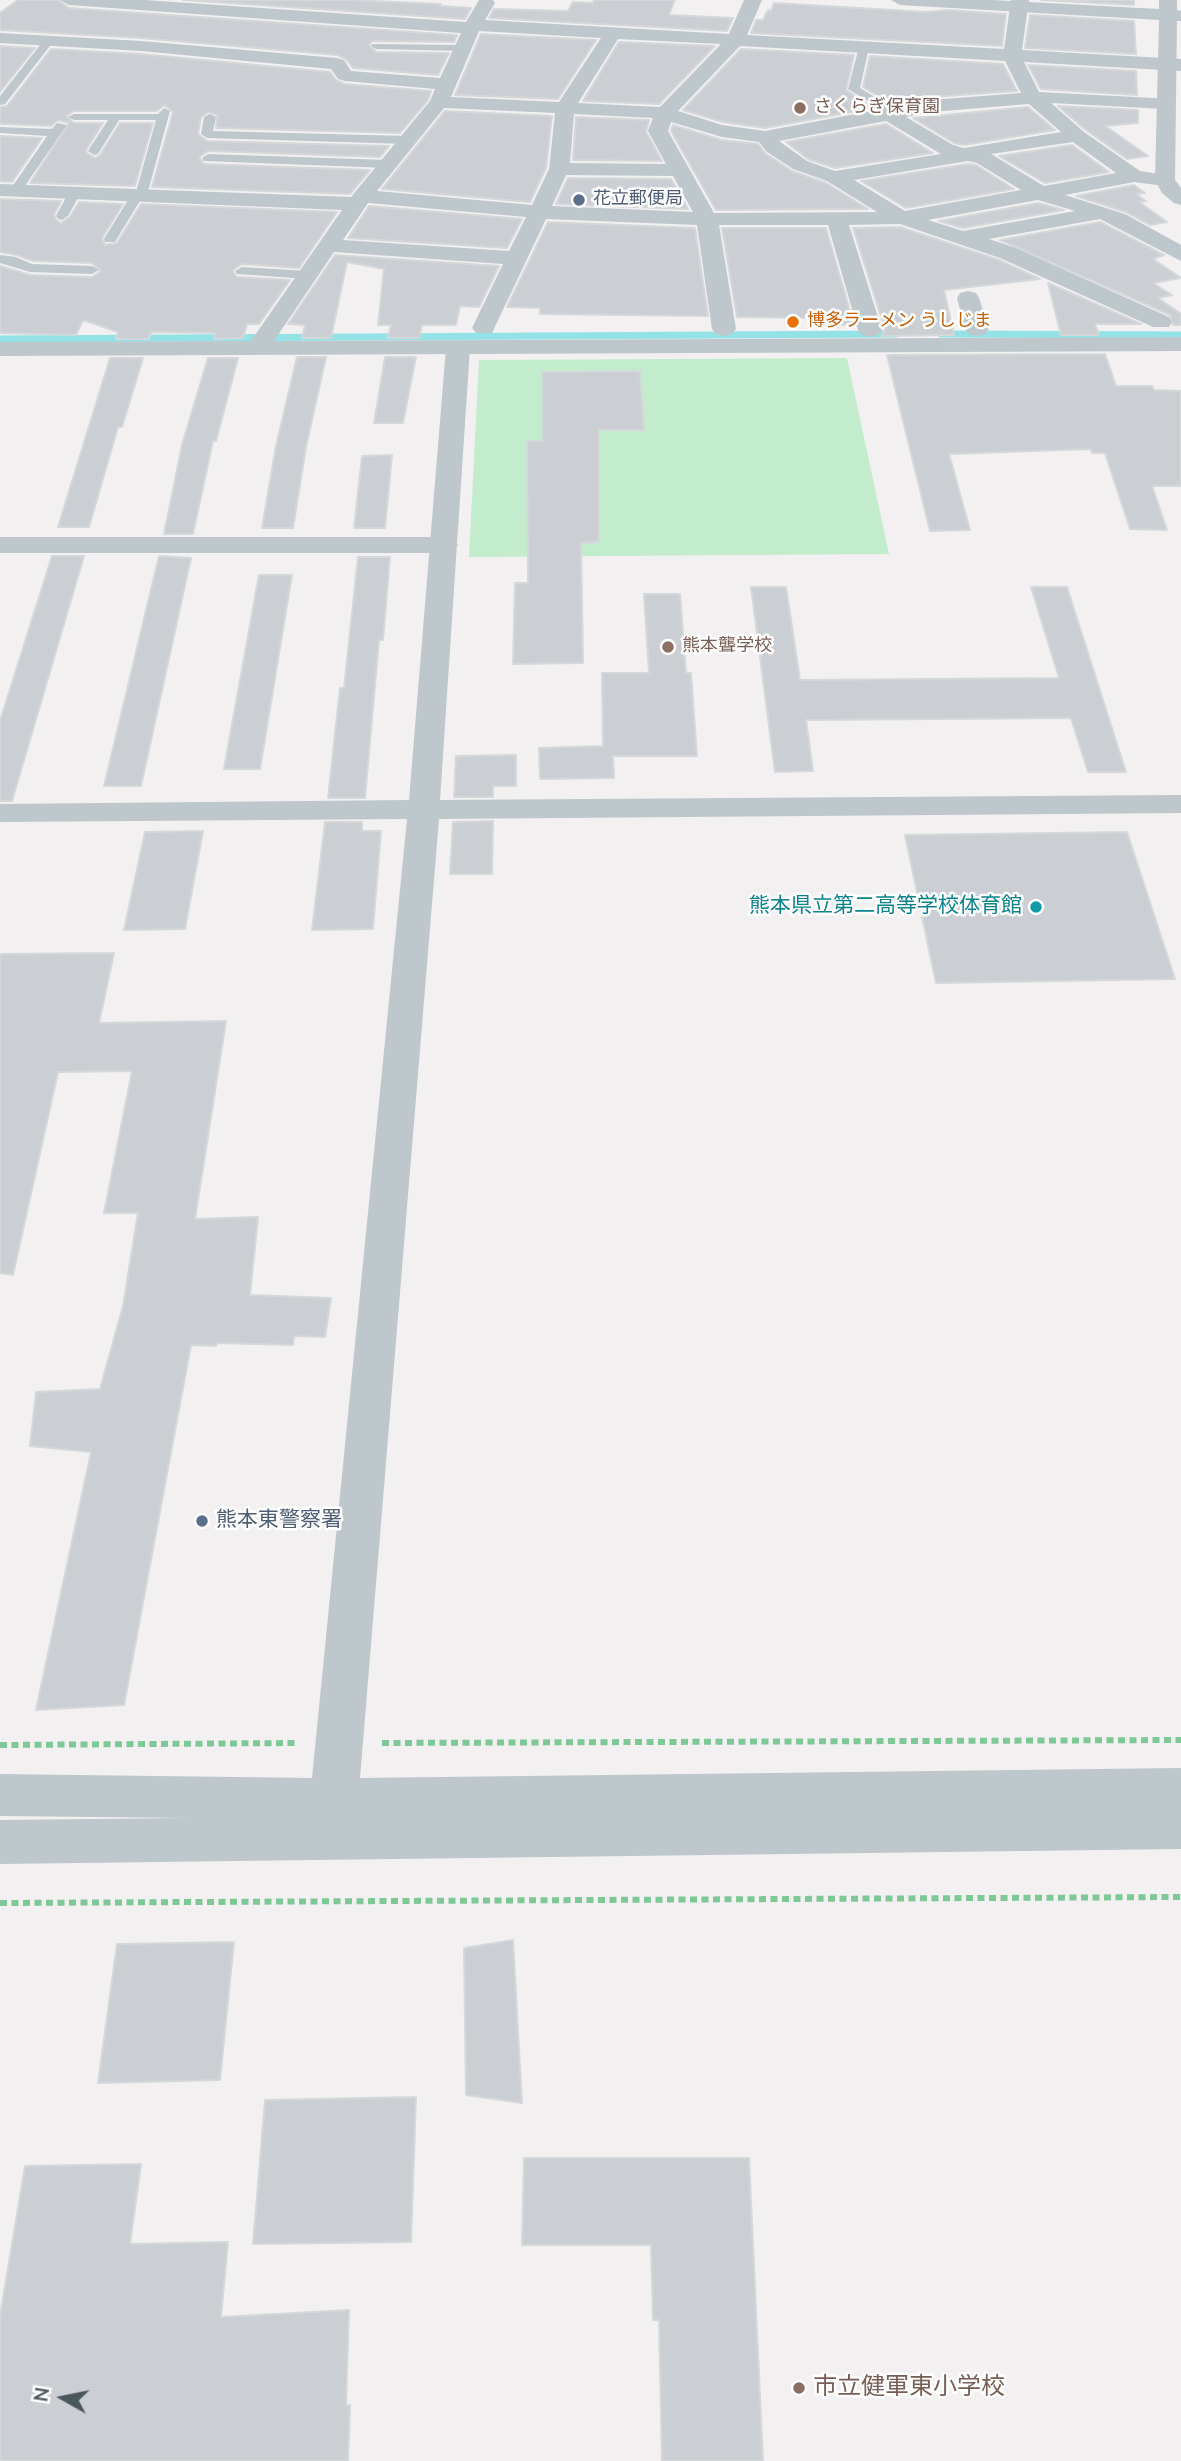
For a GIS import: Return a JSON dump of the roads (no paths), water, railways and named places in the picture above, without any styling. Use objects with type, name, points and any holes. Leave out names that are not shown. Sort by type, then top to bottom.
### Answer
[{"type":"street","points":[[69,0],[472,27],[1173,64]]},
{"type":"street","points":[[264,339],[359,200],[443,93],[472,27],[488,0]]},
{"type":"street","points":[[631,131],[662,122],[736,40],[754,0]]},
{"type":"street","points":[[900,0],[1020,4],[1172,10],[1171,114],[1174,189],[1134,176],[1077,136],[1032,97],[1012,55],[1020,4]]},
{"type":"street","points":[[332,1819],[424,808],[445,545],[471,338],[517,258],[559,169],[570,131],[565,108],[613,33]]},
{"type":"street","points":[[0,38],[141,46],[337,64],[345,75],[443,93],[692,124],[765,137],[930,106],[1032,97],[1171,114]]},
{"type":"street","points":[[891,113],[947,150],[984,158],[1042,194],[1118,218],[1181,254]]},
{"type":"street","points":[[662,122],[678,170],[707,219],[724,329]]},
{"type":"street","points":[[834,177],[957,159],[975,150],[1077,136]]},
{"type":"street","points":[[765,137],[774,148],[800,165],[834,177],[902,218],[1008,253],[1171,319]]},
{"type":"street","points":[[559,169],[678,170]]},
{"type":"street","points":[[8,190],[359,200],[540,212],[707,219],[837,219],[902,218],[1134,176]]},
{"type":"street","points":[[960,238],[1102,213]]},
{"type":"street","points":[[837,219],[870,330]]},
{"type":"street","points":[[328,245],[517,258]]},
{"type":"street","points":[[968,298],[977,329]]},
{"type":"street","points":[[264,339],[471,338],[724,329],[790,338],[870,330],[1154,330],[1171,319]]},
{"type":"street","points":[[1,351],[264,339],[790,338],[1181,344]]},
{"type":"street","points":[[0,545],[445,545]]},
{"type":"street","points":[[0,813],[1181,804]]},
{"type":"street","points":[[0,1842],[332,1819],[1181,1788]]},
{"type":"street","points":[[0,1795],[332,1819],[1181,1828]]},
{"type":"lane","points":[[1,102],[48,42]]},
{"type":"lane","points":[[376,46],[463,48]]},
{"type":"lane","points":[[864,47],[854,89],[891,113]]},
{"type":"lane","points":[[74,117],[115,118],[163,114],[139,195],[110,239]]},
{"type":"lane","points":[[210,117],[207,134],[407,139]]},
{"type":"lane","points":[[94,151],[115,118]]},
{"type":"lane","points":[[0,130],[58,129],[8,190]]},
{"type":"lane","points":[[202,174],[212,144]]},
{"type":"lane","points":[[208,158],[388,164]]},
{"type":"lane","points":[[62,216],[75,192]]},
{"type":"lane","points":[[0,259],[30,268],[92,270]]},
{"type":"lane","points":[[242,271],[308,275]]},
{"type":"waterway","points":[[0,339],[896,334]]},
{"type":"waterway","points":[[941,334],[1181,335]]},
{"type":"place","name":"さくらぎ保育園","points":[[800,108]]},
{"type":"place","name":"花立郵便局","points":[[579,200]]},
{"type":"place","name":"博多ラーメン うしじま","points":[[793,322]]},
{"type":"place","name":"熊本聾学校","points":[[668,647]]},
{"type":"place","name":"熊本県立第二高等学校体育館","points":[[1036,907]]},
{"type":"place","name":"熊本東警察署","points":[[202,1521]]},
{"type":"place","name":"市立健軍東小学校","points":[[799,2388]]}]
